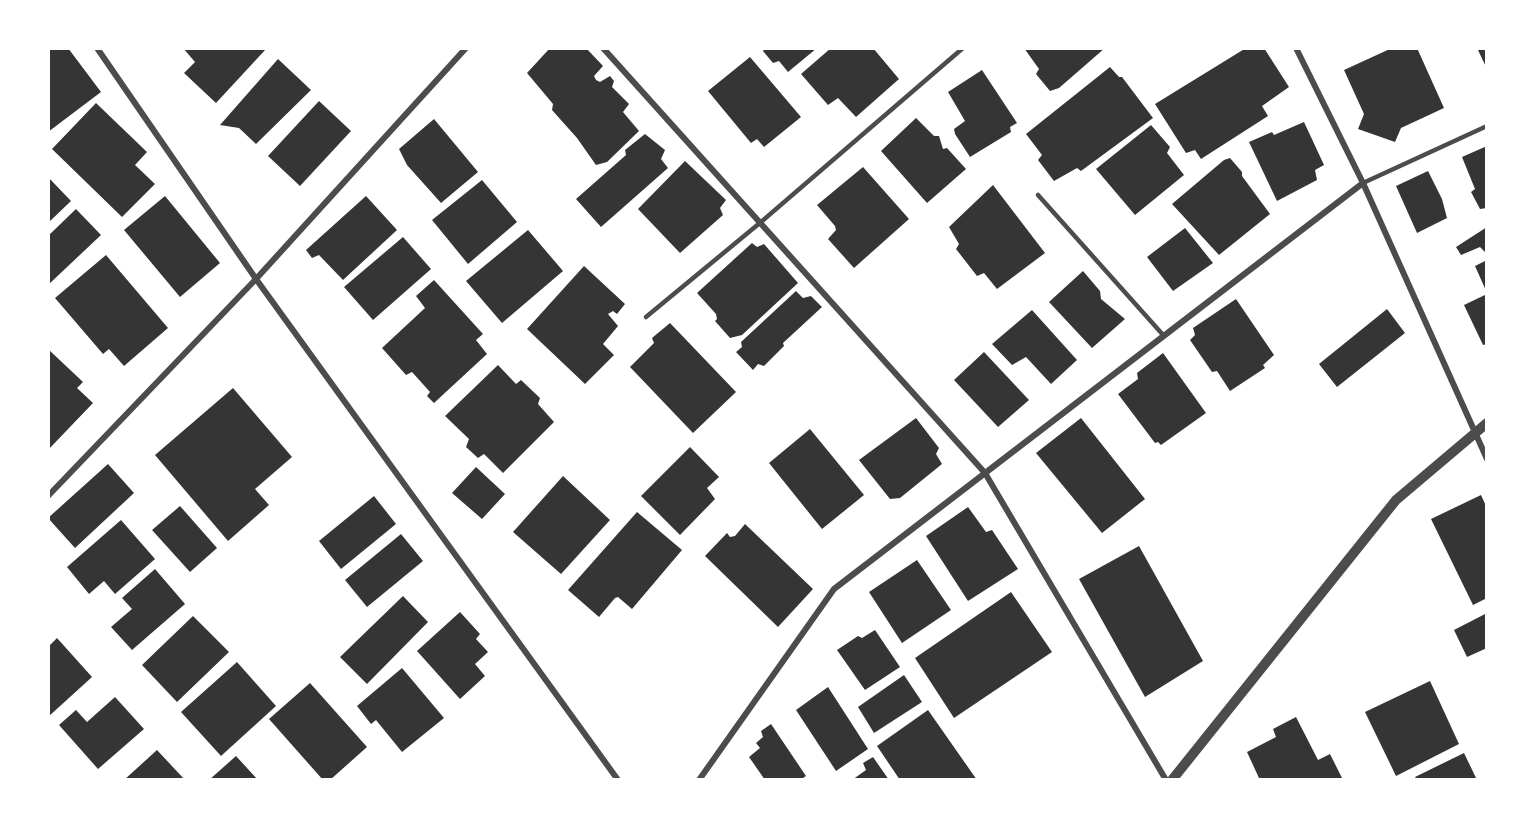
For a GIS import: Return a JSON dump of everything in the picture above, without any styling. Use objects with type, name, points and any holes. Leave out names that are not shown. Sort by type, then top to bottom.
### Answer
[{"type":"street","points":[[97,48],[256,279],[618,780]]},
{"type":"street","points":[[48,496],[256,279],[466,48]]},
{"type":"street","points":[[603,48],[985,473],[1166,780]]},
{"type":"street","points":[[1296,48],[1363,183],[1487,459]]},
{"type":"street","points":[[699,780],[834,589],[1363,183]]},
{"type":"street","points":[[1172,780],[1396,500],[1487,423]]},
{"type":"lane","points":[[646,317],[761,222],[963,48]]},
{"type":"lane","points":[[1363,183],[1487,126]]},
{"type":"lane","points":[[1038,195],[1164,336]]},
{"type":"building","points":[[48,48],[68,48],[101,92],[48,132]]},
{"type":"building","points":[[183,48],[266,49],[216,103],[184,73],[195,62]]},
{"type":"building","points":[[550,48],[577,48],[579,50],[586,48],[603,66],[594,76],[596,80],[600,82],[610,76],[614,81],[612,87],[629,104],[623,112],[639,131],[607,162],[596,165],[577,138],[552,110],[553,104],[527,73]]},
{"type":"building","points":[[765,48],[817,48],[788,72],[779,61],[773,63],[763,51]]},
{"type":"building","points":[[831,48],[873,48],[899,79],[856,117],[838,98],[828,105],[801,74]]},
{"type":"building","points":[[1024,48],[1105,48],[1059,88],[1050,91],[1036,74],[1039,69]]},
{"type":"building","points":[[1246,48],[1264,48],[1289,87],[1262,106],[1268,116],[1201,159],[1195,150],[1186,153],[1155,104]]},
{"type":"building","points":[[1392,48],[1417,48],[1444,108],[1401,128],[1395,142],[1358,129],[1364,114],[1344,70]]},
{"type":"building","points":[[1477,48],[1487,48],[1487,69]]},
{"type":"building","points":[[750,57],[801,117],[764,147],[757,139],[751,143],[708,91]]},
{"type":"building","points":[[278,59],[311,90],[256,144],[239,128],[220,125]]},
{"type":"building","points":[[1110,67],[1119,77],[1122,77],[1153,118],[1081,171],[1077,168],[1054,181],[1038,160],[1042,155],[1026,134]]},
{"type":"building","points":[[982,70],[1017,123],[1010,127],[1011,132],[970,157],[955,134],[954,129],[965,121],[948,92]]},
{"type":"building","points":[[319,101],[351,131],[300,186],[268,156]]},
{"type":"building","points":[[96,103],[147,152],[135,165],[155,184],[122,217],[52,149]]},
{"type":"building","points":[[916,118],[934,136],[939,136],[943,149],[947,148],[966,169],[927,203],[881,151]]},
{"type":"building","points":[[434,119],[478,172],[441,203],[407,165],[399,149]]},
{"type":"building","points":[[1304,122],[1324,165],[1315,170],[1317,180],[1277,201],[1249,142],[1272,132],[1274,135]]},
{"type":"building","points":[[1151,125],[1170,147],[1167,153],[1184,175],[1135,215],[1096,169]]},
{"type":"building","points":[[645,134],[665,150],[661,159],[668,168],[601,227],[576,199],[626,155],[625,150]]},
{"type":"building","points":[[1487,146],[1487,208],[1480,209],[1471,192],[1475,189],[1462,157]]},
{"type":"building","points":[[1230,158],[1270,214],[1219,255],[1172,204],[1224,160]]},
{"type":"building","points":[[685,161],[726,200],[720,208],[723,215],[680,253],[638,209]]},
{"type":"building","points":[[863,167],[909,219],[854,268],[828,239],[836,230],[835,226],[817,205]]},
{"type":"building","points":[[1428,171],[1442,199],[1447,218],[1417,233],[1396,186]]},
{"type":"building","points":[[48,177],[71,201],[48,223]]},
{"type":"building","points":[[482,180],[517,222],[468,264],[432,220]]},
{"type":"building","points":[[993,185],[1045,253],[997,289],[984,273],[977,276],[956,249],[959,244],[949,227]]},
{"type":"building","points":[[165,196],[220,263],[180,297],[124,230]]},
{"type":"building","points":[[366,196],[397,230],[343,280],[319,255],[312,258],[306,250]]},
{"type":"building","points":[[76,209],[101,235],[48,285],[48,236]]},
{"type":"building","points":[[1487,227],[1487,250],[1485,252],[1480,247],[1461,255],[1456,247]]},
{"type":"building","points":[[1185,228],[1213,263],[1173,291],[1147,257]]},
{"type":"building","points":[[528,230],[563,271],[502,323],[466,281]]},
{"type":"building","points":[[403,237],[431,269],[373,320],[344,287]]},
{"type":"building","points":[[752,243],[757,247],[764,244],[798,283],[742,335],[730,338],[715,321],[716,314],[697,293]]},
{"type":"building","points":[[106,255],[168,328],[124,366],[109,349],[103,354],[55,298]]},
{"type":"building","points":[[1487,260],[1487,293],[1475,266]]},
{"type":"building","points":[[584,266],[625,304],[617,314],[613,311],[608,314],[618,326],[603,344],[614,355],[585,384],[527,329]]},
{"type":"building","points":[[1083,271],[1100,291],[1101,299],[1125,319],[1092,348],[1049,302]]},
{"type":"building","points":[[434,280],[483,334],[476,340],[487,354],[434,403],[427,396],[430,392],[412,372],[406,375],[382,348],[425,308],[416,296]]},
{"type":"building","points":[[796,291],[803,298],[811,296],[822,307],[783,343],[784,346],[764,366],[758,364],[753,370],[736,352],[742,347],[741,342]]},
{"type":"building","points":[[1487,294],[1487,344],[1483,345],[1464,305]]},
{"type":"building","points":[[1236,299],[1274,355],[1263,365],[1265,368],[1230,391],[1217,371],[1212,372],[1190,340],[1195,335],[1193,328]]},
{"type":"building","points":[[1387,309],[1405,333],[1337,387],[1319,364]]},
{"type":"building","points":[[1032,310],[1077,360],[1051,384],[1026,357],[1012,365],[992,344]]},
{"type":"building","points":[[670,323],[736,392],[693,433],[630,367],[654,343],[652,338]]},
{"type":"building","points":[[48,349],[83,382],[77,388],[93,403],[48,450]]},
{"type":"building","points":[[984,352],[1029,400],[998,427],[954,380]]},
{"type":"building","points":[[1163,353],[1206,413],[1161,445],[1158,442],[1155,443],[1118,394],[1138,379],[1137,373]]},
{"type":"building","points":[[498,365],[516,384],[521,380],[540,398],[538,404],[554,422],[503,473],[484,454],[478,458],[466,447],[469,439],[445,416]]},
{"type":"building","points":[[233,388],[292,457],[255,489],[269,505],[228,541],[155,455]]},
{"type":"building","points":[[916,418],[939,448],[936,454],[942,464],[900,498],[890,499],[859,460]]},
{"type":"building","points":[[1081,418],[1145,499],[1102,533],[1036,453]]},
{"type":"building","points":[[810,429],[864,495],[822,529],[769,463]]},
{"type":"building","points":[[690,447],[719,477],[707,488],[715,499],[680,535],[641,496]]},
{"type":"building","points":[[108,464],[134,493],[75,548],[48,518]]},
{"type":"building","points":[[476,467],[505,494],[482,519],[452,493]]},
{"type":"building","points":[[563,476],[610,520],[561,574],[513,532]]},
{"type":"building","points":[[1481,495],[1487,508],[1487,598],[1473,605],[1431,519]]},
{"type":"building","points":[[374,496],[396,524],[341,569],[319,541]]},
{"type":"building","points":[[180,506],[217,548],[190,572],[152,530]]},
{"type":"building","points":[[968,507],[986,532],[992,530],[1018,569],[968,601],[926,536]]},
{"type":"building","points":[[637,512],[682,550],[632,609],[618,597],[599,617],[568,590]]},
{"type":"building","points":[[121,520],[155,559],[115,594],[104,581],[89,594],[67,567]]},
{"type":"building","points":[[745,524],[813,589],[778,627],[705,556],[727,533],[730,537],[735,536]]},
{"type":"building","points":[[401,534],[423,561],[367,607],[345,580]]},
{"type":"building","points":[[1139,546],[1203,661],[1145,697],[1079,579]]},
{"type":"building","points":[[917,560],[951,610],[902,643],[869,592]]},
{"type":"building","points":[[155,569],[185,604],[132,650],[111,627],[132,609],[122,598]]},
{"type":"building","points":[[1011,592],[1052,652],[954,718],[915,658]]},
{"type":"building","points":[[403,596],[428,622],[367,684],[340,657]]},
{"type":"building","points":[[460,612],[480,634],[476,639],[488,652],[475,664],[485,676],[460,699],[417,651]]},
{"type":"building","points":[[1487,613],[1487,648],[1467,657],[1454,630]]},
{"type":"building","points":[[193,616],[229,652],[177,702],[142,665]]},
{"type":"building","points":[[875,630],[900,667],[865,690],[837,650],[858,636],[862,638]]},
{"type":"building","points":[[57,638],[92,677],[48,717],[48,647]]},
{"type":"building","points":[[237,662],[276,706],[221,756],[181,712]]},
{"type":"building","points":[[402,668],[444,718],[402,752],[376,720],[371,724],[357,706]]},
{"type":"building","points":[[904,675],[922,702],[874,733],[858,707]]},
{"type":"building","points":[[1430,681],[1459,744],[1396,776],[1365,712]]},
{"type":"building","points":[[310,683],[367,747],[330,780],[323,780],[269,719]]},
{"type":"building","points":[[828,687],[868,749],[836,771],[796,710]]},
{"type":"building","points":[[115,697],[144,729],[98,769],[59,725],[76,710],[87,722]]},
{"type":"building","points":[[928,710],[977,780],[900,780],[877,746]]},
{"type":"building","points":[[1296,717],[1318,760],[1330,754],[1343,780],[1259,780],[1247,752],[1276,737],[1273,729]]},
{"type":"building","points":[[771,724],[806,776],[800,780],[765,780],[749,757],[760,748],[756,743],[763,737],[761,731]]},
{"type":"building","points":[[157,750],[185,780],[124,780]]},
{"type":"building","points":[[1464,753],[1477,780],[1417,780],[1415,777]]},
{"type":"building","points":[[236,756],[258,780],[209,780]]},
{"type":"building","points":[[873,757],[889,780],[852,780],[866,770],[863,763]]}]
